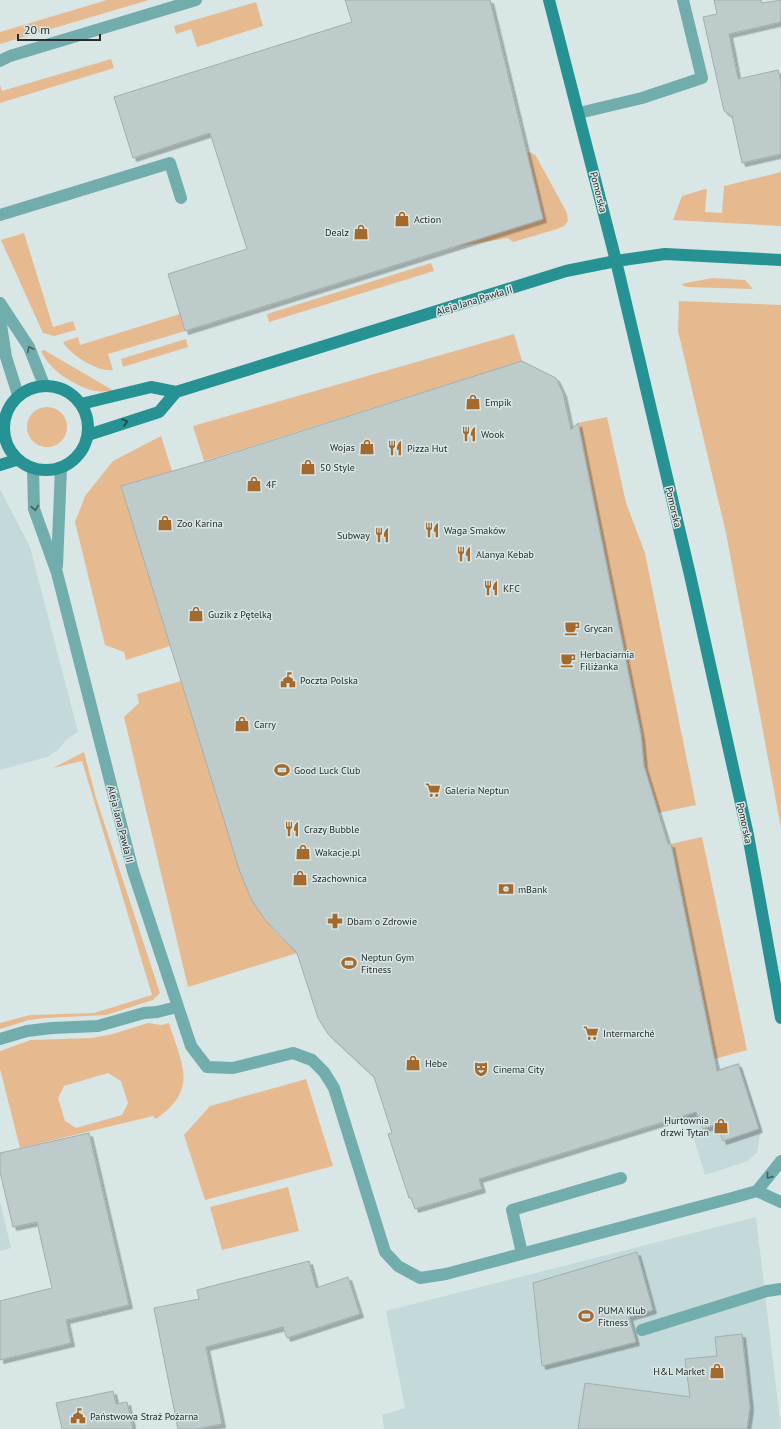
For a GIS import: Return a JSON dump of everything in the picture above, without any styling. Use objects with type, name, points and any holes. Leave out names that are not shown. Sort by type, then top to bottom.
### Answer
[{"type":"street","points":[[0,61],[10,56],[196,0]]},
{"type":"street","name":"Pomorska","points":[[549,0],[616,261],[748,835],[781,1018]]},
{"type":"street","points":[[579,113],[642,98],[702,78],[683,0]]},
{"type":"street","points":[[0,215],[170,163],[181,198]]},
{"type":"street","name":"Aleja Jana Pawła II","points":[[81,404],[151,387],[176,392],[566,271],[616,261],[665,254],[781,260]]},
{"type":"street","points":[[0,303],[29,347],[44,385]]},
{"type":"street","points":[[0,318],[6,357],[18,396]]},
{"type":"street","points":[[44,385],[59,387],[72,394],[81,404],[88,419],[88,435],[83,449],[74,460],[61,468],[47,471],[33,469],[16,460],[7,446],[1,431],[4,417],[9,405],[18,396],[30,388],[44,385]]},
{"type":"street","points":[[88,435],[160,412],[176,392]]},
{"type":"street","points":[[0,465],[16,460]]},
{"type":"street","name":"Aleja Jana Pawła II","points":[[57,573],[61,468]]},
{"type":"street","name":"Aleja Jana Pawła II","points":[[33,469],[34,509],[57,573],[133,871],[191,1046],[207,1067],[233,1068],[294,1053],[312,1060],[324,1072],[334,1088],[385,1252],[398,1266],[420,1278],[446,1274],[522,1253]]},
{"type":"street","points":[[0,1039],[27,1031],[52,1028],[98,1026],[144,1013],[157,1012],[177,1007]]},
{"type":"street","points":[[621,1178],[512,1210],[522,1253],[757,1191],[781,1161]]},
{"type":"street","points":[[757,1191],[781,1202]]},
{"type":"street","points":[[642,1330],[781,1289]]},
{"type":"shaded area","points":[[107,0],[149,0],[0,44],[0,32]]},
{"type":"shaded area","points":[[256,2],[263,26],[197,47],[191,29],[176,34],[174,26]]},
{"type":"shaded area","points":[[111,59],[114,68],[0,103],[0,85],[2,91]]},
{"type":"shaded area","points":[[526,152],[532,153],[536,156],[567,213],[568,221],[564,226],[557,229],[513,242],[508,238],[454,247]]},
{"type":"shaded area","points":[[781,172],[781,226],[673,220],[682,196],[705,189],[707,190],[705,212],[722,213],[724,186]]},
{"type":"shaded area","points":[[24,233],[53,327],[73,321],[76,330],[54,336],[43,333],[1,240]]},
{"type":"shaded area","points":[[431,263],[434,271],[269,322],[267,314]]},
{"type":"shaded area","points":[[712,278],[745,280],[753,289],[686,287],[681,284]]},
{"type":"shaded area","points":[[679,301],[781,305],[781,828],[726,533],[678,331]]},
{"type":"shaded area","points":[[180,314],[185,331],[108,354],[113,370],[100,369],[85,362],[71,352],[63,342],[78,337],[80,345]]},
{"type":"shaded area","points":[[514,334],[522,361],[204,461],[193,426]]},
{"type":"shaded area","points":[[186,339],[188,347],[123,367],[121,359]]},
{"type":"shaded area","points":[[44,350],[114,391],[95,391],[87,389],[64,377],[50,365],[41,351]]},
{"type":"shaded area","points":[[43,407],[51,407],[58,410],[64,416],[67,427],[64,438],[58,444],[51,447],[43,447],[36,444],[30,438],[27,431],[27,423],[30,416],[36,410]]},
{"type":"shaded area","points":[[607,417],[626,503],[645,553],[696,805],[658,813],[644,766],[641,735],[578,423]]},
{"type":"shaded area","points":[[161,436],[172,471],[121,486],[170,646],[126,660],[124,652],[105,645],[75,522],[85,496],[113,461]]},
{"type":"shaded area","points":[[0,489],[30,547],[78,732],[67,739],[58,750],[47,757],[0,770]]},
{"type":"shaded area","points":[[181,681],[239,869],[250,895],[262,915],[277,934],[297,953],[188,987],[124,717],[139,703],[137,694]]},
{"type":"shaded area","points":[[84,752],[96,798],[160,993],[153,1000],[106,1015],[29,1020],[0,1029],[0,1023],[30,1015],[94,1013],[152,995],[82,761],[53,768]]},
{"type":"shaded area","points":[[702,837],[747,1050],[707,1061],[710,1035],[671,844]]},
{"type":"shaded area","points":[[148,1023],[161,1025],[169,1023],[182,1064],[184,1076],[178,1097],[169,1108],[156,1119],[153,1116],[20,1148],[0,1069],[0,1051],[31,1040],[92,1038],[113,1034]],"holes":[[[108,1073],[121,1081],[128,1103],[122,1115],[76,1128],[65,1121],[58,1098],[64,1086]]]},
{"type":"shaded area","points":[[740,1062],[761,1129],[757,1152],[748,1161],[705,1175],[678,1086],[682,1080]]},
{"type":"shaded area","points":[[306,1079],[333,1166],[205,1200],[184,1135],[210,1106]]},
{"type":"shaded area","points":[[288,1187],[299,1231],[222,1250],[210,1207]]},
{"type":"shaded area","points":[[0,1201],[11,1248],[0,1251]]},
{"type":"shaded area","points":[[756,1217],[781,1429],[384,1429],[382,1415],[405,1408],[386,1311]]},
{"type":"building","points":[[345,0],[490,0],[543,219],[185,331],[168,274],[247,249],[210,133],[133,158],[114,97],[352,22]]},
{"type":"building","points":[[714,0],[761,0],[762,3],[781,0],[781,22],[729,34],[738,79],[778,70],[781,81],[781,154],[742,163],[732,116],[724,111],[703,17],[717,14]]},
{"type":"building","name":"Galeria Neptun","points":[[522,361],[556,378],[563,393],[571,430],[578,423],[641,735],[644,766],[668,844],[671,844],[717,1071],[738,1064],[759,1129],[723,1141],[717,1124],[703,1129],[696,1112],[479,1179],[482,1189],[415,1209],[411,1198],[409,1198],[388,1134],[392,1133],[374,1077],[328,1034],[318,1018],[297,953],[265,920],[251,899],[239,869],[121,486],[204,462]]},
{"type":"building","points":[[89,1133],[129,1305],[66,1320],[71,1343],[0,1360],[0,1301],[52,1288],[37,1222],[13,1227],[0,1172],[0,1153]]},
{"type":"building","points":[[637,1252],[653,1310],[629,1317],[636,1342],[542,1366],[533,1283]]},
{"type":"building","points":[[309,1261],[316,1288],[348,1277],[360,1314],[287,1338],[283,1327],[206,1347],[222,1424],[196,1429],[178,1429],[154,1308],[199,1299],[197,1290]]},
{"type":"building","name":"H&L Market","points":[[742,1334],[750,1407],[747,1429],[578,1429],[585,1383],[690,1397],[685,1359],[717,1356],[715,1337]]},
{"type":"building","points":[[113,1391],[116,1404],[127,1402],[133,1429],[62,1429],[56,1403]]},
{"type":"place","name":"Action","points":[[402,219]]},
{"type":"place","name":"Dealz","points":[[361,232]]},
{"type":"place","name":"Empik","points":[[473,402]]},
{"type":"place","name":"Wook","points":[[469,434]]},
{"type":"place","name":"Wojas","points":[[367,447]]},
{"type":"place","name":"Pizza Hut","points":[[395,448]]},
{"type":"place","name":"50 Style","points":[[308,467]]},
{"type":"place","name":"4F","points":[[254,484]]},
{"type":"place","name":"Zoo Karina","points":[[165,523]]},
{"type":"place","name":"Waga Smaków","points":[[432,530]]},
{"type":"place","name":"Subway","points":[[382,535]]},
{"type":"place","name":"Alanya Kebab","points":[[464,554]]},
{"type":"place","name":"KFC","points":[[491,588]]},
{"type":"place","name":"Guzik z Pętelką","points":[[196,614]]},
{"type":"place","name":"Grycan","points":[[572,628]]},
{"type":"place","name":"Herbaciarnia Filiżanka","points":[[568,660]]},
{"type":"place","name":"Poczta Polska","points":[[288,680]]},
{"type":"place","name":"Carry","points":[[242,724]]},
{"type":"place","name":"Good Luck Club","points":[[282,770]]},
{"type":"place","name":"Galeria Neptun","points":[[433,790]]},
{"type":"place","name":"Crazy Bubble","points":[[292,829]]},
{"type":"place","name":"Wakacje.pl","points":[[303,852]]},
{"type":"place","name":"Szachownica","points":[[300,878]]},
{"type":"place","name":"mBank","points":[[506,889]]},
{"type":"place","name":"Dbam o Zdrowie","points":[[335,921]]},
{"type":"place","name":"Neptun Gym Fitness","points":[[349,963]]},
{"type":"place","name":"Intermarché","points":[[591,1033]]},
{"type":"place","name":"Hebe","points":[[413,1063]]},
{"type":"place","name":"Cinema City","points":[[481,1069]]},
{"type":"place","name":"Hurtownia drzwi Tytan","points":[[721,1126]]},
{"type":"place","name":"PUMA Klub Fitness","points":[[586,1316]]},
{"type":"place","name":"H&L Market","points":[[717,1371]]},
{"type":"place","name":"Państwowa Straż Pożarna","points":[[78,1416]]}]
